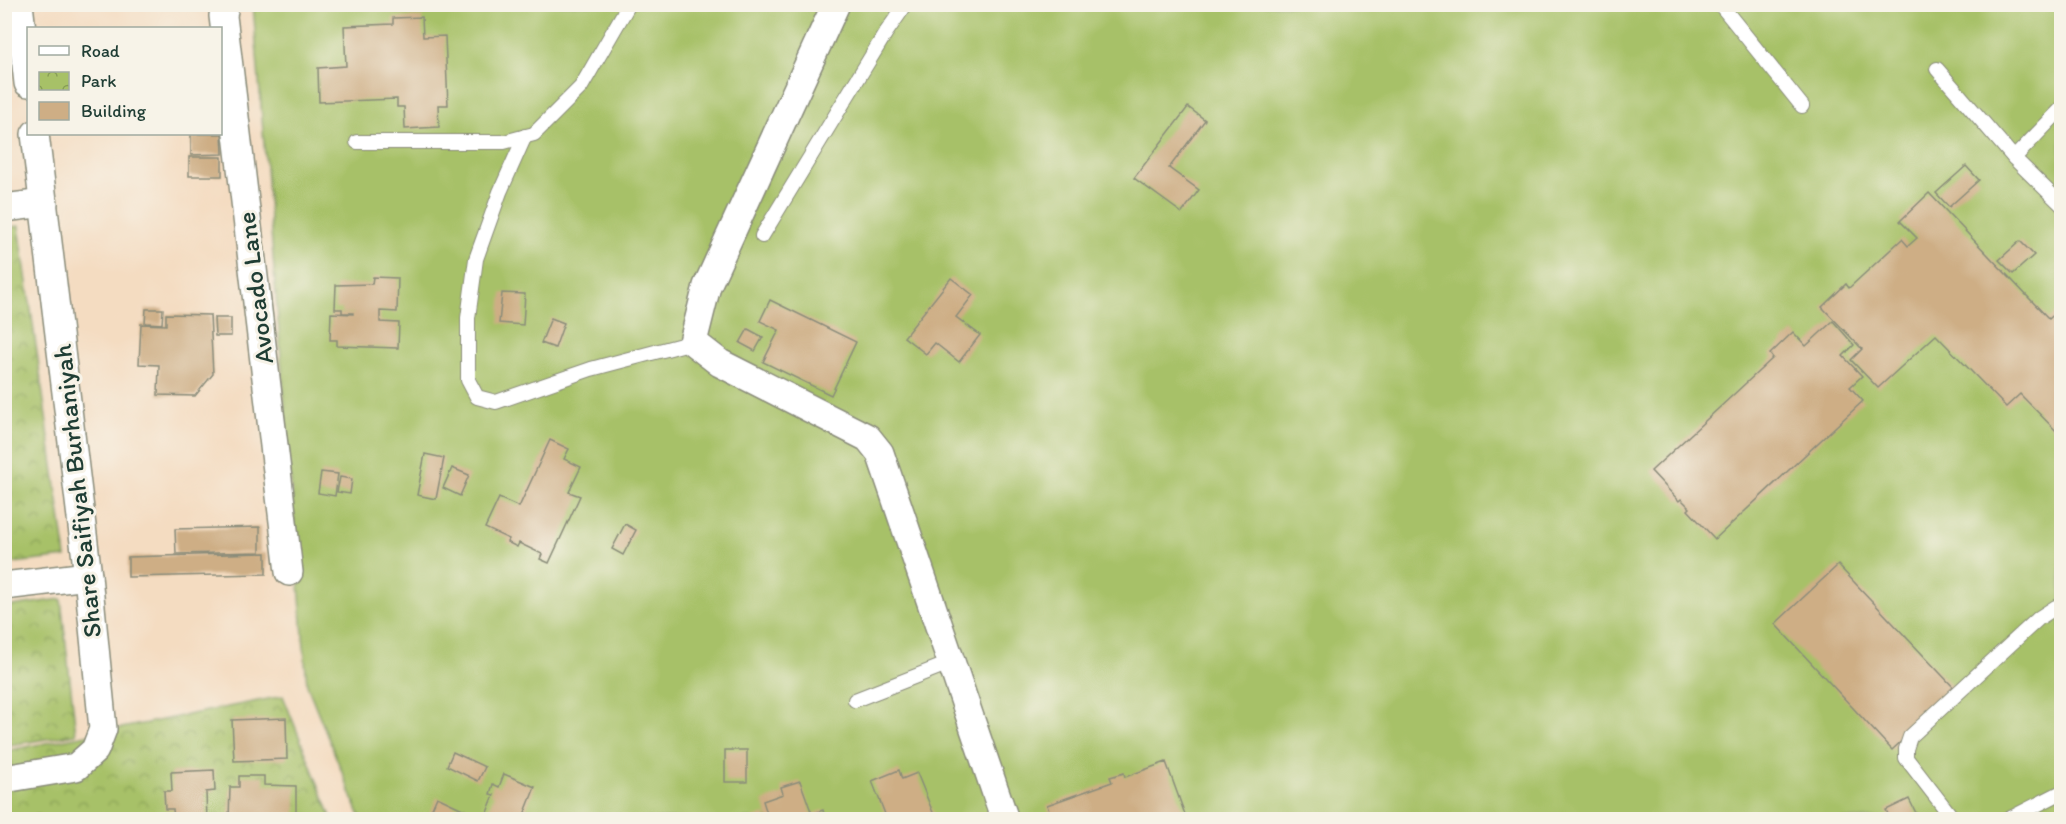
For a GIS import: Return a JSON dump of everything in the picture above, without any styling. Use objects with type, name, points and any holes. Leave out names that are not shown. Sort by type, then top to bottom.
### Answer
[{"type":"street","points":[[18,4],[27,75]]},
{"type":"street","name":"Avocado Lane","points":[[225,4],[223,16],[289,572]]},
{"type":"street","points":[[836,4],[707,286],[693,342],[720,363],[868,438],[880,453],[1005,819]]},
{"type":"street","name":"Share Saifiyah Burhaniyah","points":[[4,779],[76,767],[96,750],[103,729],[88,576],[35,135]]},
{"type":"street","points":[[4,208],[44,203]]},
{"type":"street","points":[[4,586],[88,576]]},
{"type":"lane","points":[[357,142],[504,142],[534,134],[581,87],[629,4]]},
{"type":"lane","points":[[762,236],[885,34],[906,4]]},
{"type":"lane","points":[[1720,4],[1802,106]]},
{"type":"lane","points":[[1937,69],[2014,158],[2061,205]]},
{"type":"lane","points":[[2014,158],[2061,108]]},
{"type":"lane","points":[[525,136],[500,192],[476,259],[468,318],[468,380],[477,397],[496,402],[591,369],[693,342]]},
{"type":"lane","points":[[1954,819],[1906,758],[1910,737],[2039,618],[2056,607],[2061,607]]},
{"type":"lane","points":[[855,700],[952,662]]},
{"type":"lane","points":[[2007,819],[2061,792]]},
{"type":"green space","points":[[253,5],[2061,5],[2061,819],[361,819],[307,685]]},
{"type":"green space","points":[[19,226],[66,557],[5,564],[4,228]]},
{"type":"green space","points":[[61,599],[76,734],[5,746],[5,607]]},
{"type":"green space","points":[[283,696],[332,819],[5,820],[5,751]]},
{"type":"building","points":[[422,17],[423,37],[445,36],[448,105],[438,105],[439,127],[405,129],[404,107],[397,107],[397,99],[319,102],[318,68],[346,66],[344,26],[393,24],[393,18]]},
{"type":"building","points":[[1188,107],[1205,120],[1169,168],[1199,190],[1182,213],[1134,178]]},
{"type":"building","points":[[222,134],[223,154],[191,155],[191,135]]},
{"type":"building","points":[[189,157],[222,157],[222,176],[189,176]]},
{"type":"building","points":[[1966,166],[1979,180],[1949,207],[1936,193]]},
{"type":"building","points":[[1929,193],[2049,319],[2062,307],[2062,437],[2020,394],[2006,407],[1936,335],[1878,388],[1851,360],[1862,349],[1822,307],[1846,284],[1849,288],[1902,239],[1908,246],[1917,238],[1900,221]]},
{"type":"building","points":[[2020,241],[2034,255],[2013,274],[1999,260]]},
{"type":"building","points":[[373,277],[398,278],[397,312],[380,311],[380,322],[399,323],[398,348],[337,346],[337,340],[330,340],[331,313],[353,314],[353,313],[342,313],[342,309],[335,309],[336,285],[372,284]]},
{"type":"building","points":[[951,278],[973,295],[956,317],[980,335],[959,362],[935,343],[926,354],[904,337]]},
{"type":"building","points":[[502,293],[525,294],[523,325],[499,323]]},
{"type":"building","points":[[770,300],[856,342],[831,395],[763,362],[779,330],[760,321]]},
{"type":"building","points":[[146,309],[163,309],[162,324],[145,323]]},
{"type":"building","points":[[166,314],[210,315],[213,374],[195,396],[158,395],[159,365],[139,364],[141,324],[166,325]]},
{"type":"building","points":[[214,318],[231,318],[231,336],[215,336]]},
{"type":"building","points":[[551,318],[564,323],[555,348],[541,343]]},
{"type":"building","points":[[1833,321],[1854,345],[1843,356],[1862,376],[1850,387],[1863,401],[1715,539],[1688,510],[1690,508],[1681,499],[1679,501],[1651,471],[1773,358],[1770,354],[1793,332],[1806,346]]},
{"type":"building","points":[[748,329],[763,337],[755,351],[740,343]]},
{"type":"building","points":[[550,440],[569,449],[564,459],[581,467],[569,492],[580,496],[549,563],[540,559],[542,554],[519,543],[517,547],[507,542],[509,539],[485,528],[499,498],[519,507]]},
{"type":"building","points":[[425,454],[444,458],[436,499],[417,495]]},
{"type":"building","points":[[452,468],[469,475],[460,496],[443,488]]},
{"type":"building","points":[[321,472],[338,474],[335,496],[318,493]]},
{"type":"building","points":[[340,477],[352,479],[350,494],[337,492]]},
{"type":"building","points":[[625,524],[636,530],[623,555],[612,549]]},
{"type":"building","points":[[260,527],[260,552],[176,554],[175,529]]},
{"type":"building","points":[[266,553],[266,574],[128,577],[128,557]]},
{"type":"building","points":[[1838,565],[1956,690],[1892,750],[1775,624]]},
{"type":"building","points":[[286,718],[287,759],[234,761],[232,720]]},
{"type":"building","points":[[725,750],[747,750],[747,782],[725,782]]},
{"type":"building","points":[[453,752],[485,767],[478,781],[447,766]]},
{"type":"building","points":[[1166,762],[1187,820],[1052,820],[1047,805],[1112,782],[1110,777],[1124,773],[1125,777]]},
{"type":"building","points":[[214,770],[215,791],[206,792],[207,820],[174,820],[173,809],[165,809],[164,791],[172,791],[171,772]]},
{"type":"building","points":[[899,770],[902,779],[917,773],[936,820],[871,820],[885,814],[872,781]]},
{"type":"building","points":[[504,774],[535,787],[522,820],[484,820],[494,795],[490,794],[493,784],[499,787]]},
{"type":"building","points":[[239,776],[264,776],[264,785],[296,786],[296,820],[229,820],[230,787],[239,787]]},
{"type":"building","points":[[800,781],[812,814],[823,810],[826,820],[769,820],[763,801],[783,794],[781,787]]},
{"type":"building","points":[[437,797],[469,812],[466,820],[427,820]]},
{"type":"building","points":[[1909,799],[1916,813],[1904,820],[1891,820],[1886,810]]},
{"type":"building","points":[[765,814],[766,820],[751,820],[751,819]]}]
